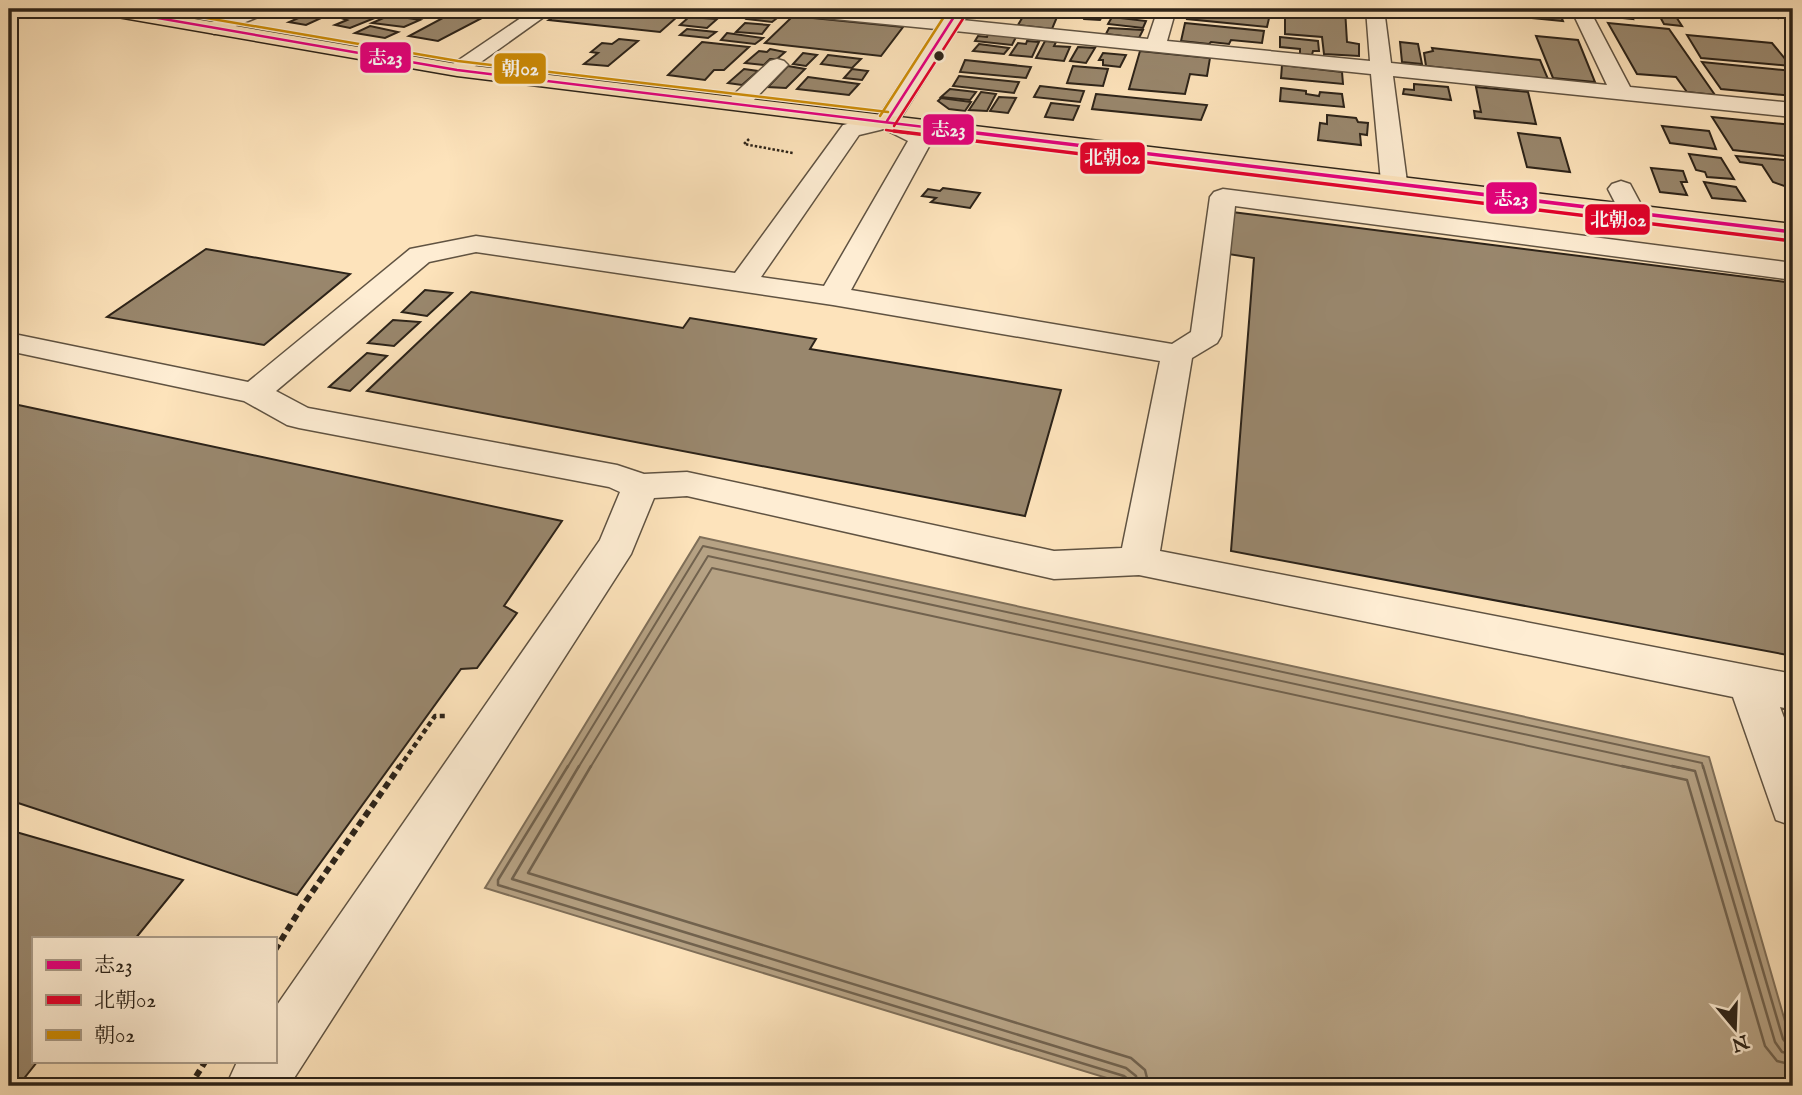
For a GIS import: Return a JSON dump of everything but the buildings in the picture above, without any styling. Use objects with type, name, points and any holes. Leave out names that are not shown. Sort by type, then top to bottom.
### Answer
[{"type":"main road","points":[[106,9],[457,70],[1394,182],[1626,200],[1793,232]]},
{"type":"street","points":[[214,29],[261,9]]},
{"type":"street","points":[[457,70],[546,9]]},
{"type":"street","points":[[794,9],[954,17],[1156,45],[1793,110]]},
{"type":"street","points":[[1156,45],[1167,9]]},
{"type":"street","points":[[1375,9],[1394,182]]},
{"type":"street","points":[[1580,9],[1622,93]]},
{"type":"street","points":[[1787,9],[1793,15]]},
{"type":"street","points":[[887,121],[954,17]]},
{"type":"street","points":[[738,103],[777,65]]},
{"type":"street","points":[[742,283],[851,130],[887,121],[921,139],[833,296]]},
{"type":"street","points":[[254,393],[420,255],[476,244],[833,296],[1177,354],[1206,336],[1223,197],[1793,271]]},
{"type":"street","points":[[9,342],[254,393],[299,417],[617,477],[640,487],[687,485],[1054,565],[1139,561],[1793,692]]},
{"type":"street","points":[[1139,561],[1177,354]]},
{"type":"street","points":[[276,1056],[617,544],[640,487]]},
{"type":"street","points":[[1750,684],[1793,805]]},
{"type":"street","points":[[255,1086],[270,1064]]},
{"type":"path","points":[[749,145],[784,150],[795,155]]},
{"type":"path","points":[[276,948],[301,908],[435,716],[446,718],[455,707]]},
{"type":"path","points":[[190,1086],[204,1064]]},
{"type":"water","points":[[700,537],[1709,757],[1793,1049],[1793,1086],[1133,1086],[485,888]]},
{"type":"transit line","name":"志23","points":[[106,9],[457,70],[1793,232]]},
{"type":"transit line","name":"朝02","points":[[154,9],[458,61],[888,112]]},
{"type":"transit line","name":"朝02","points":[[880,116],[949,9]]},
{"type":"transit line","name":"志23","points":[[887,121],[959,9]]},
{"type":"transit line","name":"北朝02","points":[[894,126],[966,14]]},
{"type":"transit line","name":"北朝02","points":[[886,130],[1792,241]]}]
